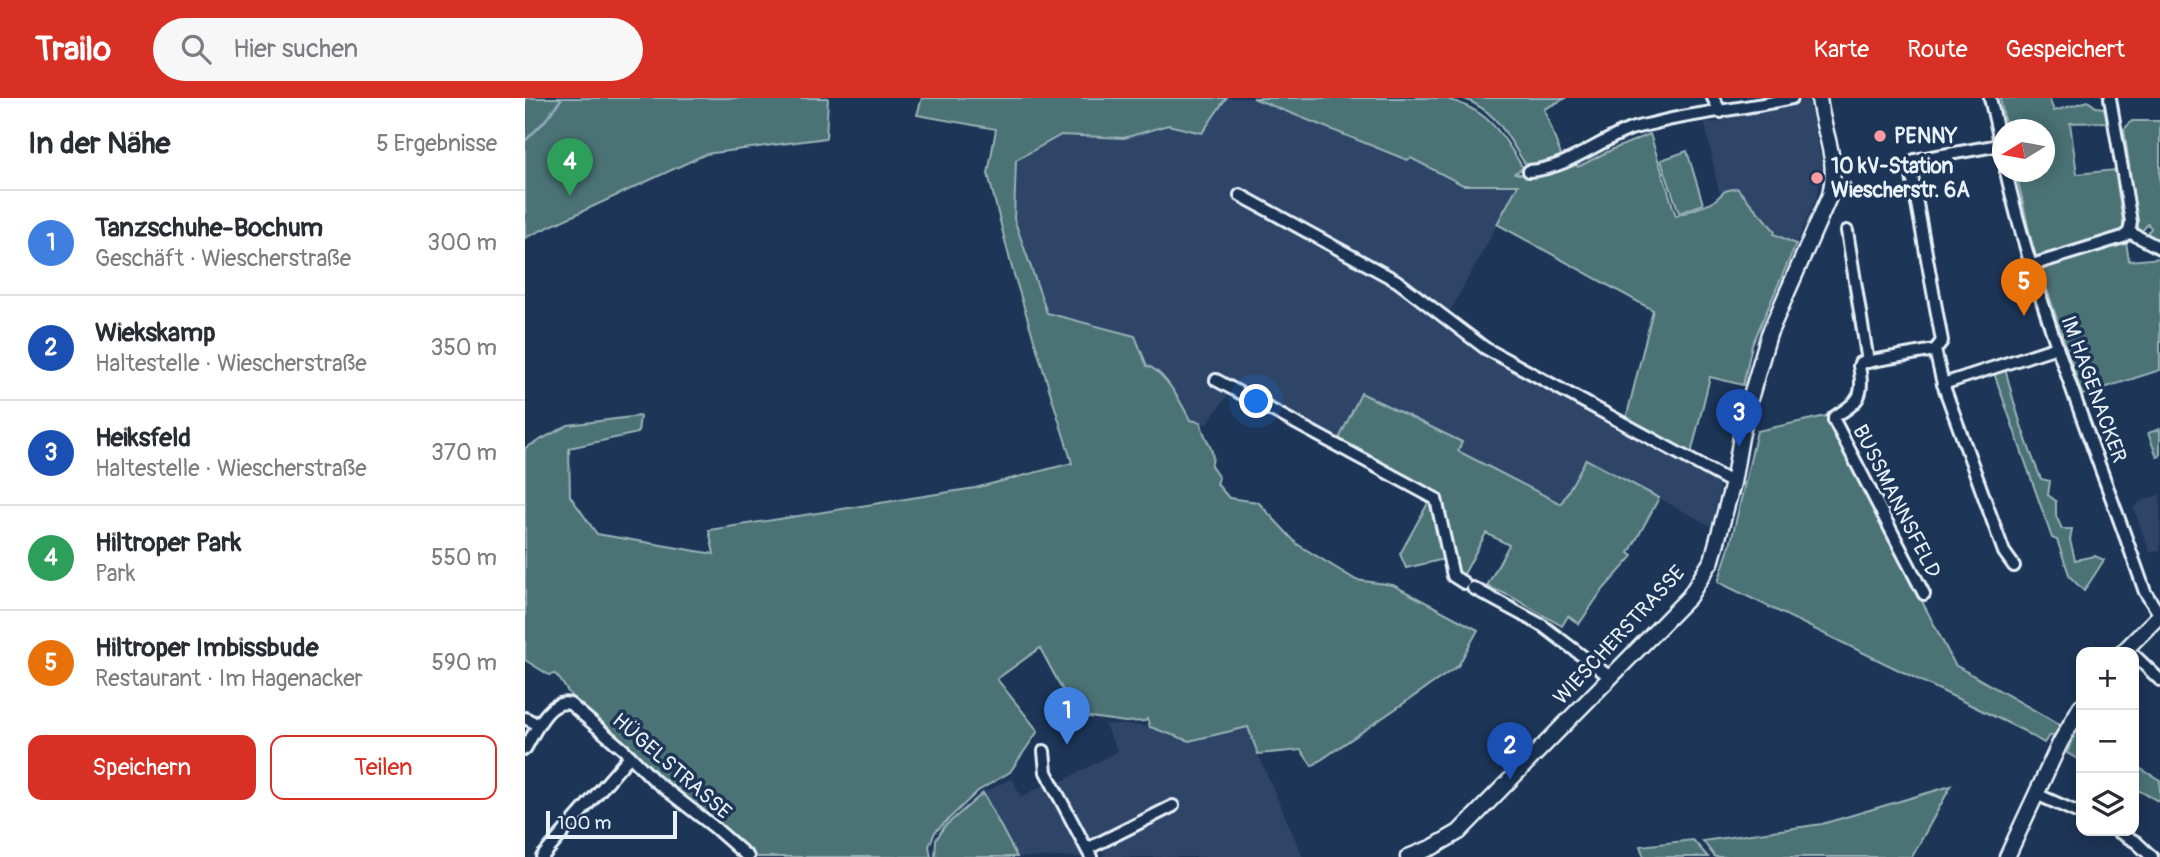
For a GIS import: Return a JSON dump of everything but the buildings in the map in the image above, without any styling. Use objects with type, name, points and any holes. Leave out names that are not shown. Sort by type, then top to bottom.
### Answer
[{"type":"main road","name":"WIESCHERSTRASSE","points":[[1408,857],[1459,832],[1689,597],[1708,569],[1733,483],[1741,437],[1769,334],[1833,183],[1834,163],[1819,98]]},
{"type":"main road","points":[[2132,647],[2160,615]]},
{"type":"main road","points":[[2007,857],[2060,743],[2079,710]]},
{"type":"street","points":[[1713,98],[1721,112]]},
{"type":"street","points":[[1529,171],[1574,159],[1629,130],[1683,116],[1721,112],[1792,98]]},
{"type":"street","points":[[1990,98],[1994,119]]},
{"type":"street","points":[[2032,265],[2123,237],[2129,232],[2131,222],[2110,98]]},
{"type":"street","points":[[1868,362],[1935,350],[1941,341],[1911,162],[1992,151]]},
{"type":"street","name":"IM HAGENACKER","points":[[2009,182],[2057,347],[2145,592],[2160,615]]},
{"type":"street","points":[[1240,195],[1397,281],[1485,348],[1733,483]]},
{"type":"street","name":"BUSSMANNSFELD","points":[[1847,231],[1868,362],[1860,363],[1859,366],[1861,388],[1858,398],[1853,406],[1834,417],[1834,420],[1924,594]]},
{"type":"street","points":[[2129,232],[2160,248]]},
{"type":"street","points":[[1943,384],[2057,347]]},
{"type":"street","points":[[1935,350],[1943,384],[2004,552],[2014,566]]},
{"type":"street","points":[[1216,380],[1436,499],[1453,576],[1543,626],[1610,677]]},
{"type":"street","points":[[2139,662],[2160,680]]},
{"type":"street","name":"HÜGELSTRASSE","points":[[539,725],[554,706],[565,703],[570,705],[655,781],[748,857]]},
{"type":"street","points":[[525,718],[539,725],[525,749]]},
{"type":"street","points":[[1044,751],[1046,772],[1089,853],[1173,806]]},
{"type":"street","points":[[542,857],[630,756]]},
{"type":"street","points":[[2036,794],[2076,812]]},
{"type":"street","points":[[2126,836],[2151,857]]},
{"type":"shaded area","points":[[1226,98],[1253,98],[1407,160],[1411,158],[1463,185],[1519,185],[1449,313],[1477,335],[1627,417],[1618,428],[1716,482],[1720,488],[1711,526],[1586,459],[1561,504],[1458,451],[1462,442],[1361,393],[1338,441],[1215,374],[1208,382],[1229,393],[1207,424],[1190,420],[1174,392],[1154,368],[1147,366],[1135,336],[1047,313],[1014,219],[1016,160],[1061,135],[1124,138],[1168,125],[1202,133]]},
{"type":"shaded area","points":[[1808,99],[1823,170],[1816,198],[1796,244],[1773,234],[1737,189],[1719,192],[1705,123],[1725,121],[1724,115]]},
{"type":"shaded area","points":[[2160,494],[2160,550],[2150,553],[2133,507]]},
{"type":"shaded area","points":[[1104,724],[1145,726],[1189,741],[1248,727],[1303,857],[1102,857],[1107,847],[1100,837],[1088,837],[1059,783],[1118,751]]},
{"type":"shaded area","points":[[1012,778],[1021,797],[1045,784],[1084,857],[1017,857],[983,793]]},
{"type":"green space","points":[[525,98],[828,98],[826,138],[706,154],[525,238]]},
{"type":"green space","points":[[922,98],[1226,98],[1202,133],[1168,125],[1124,138],[1061,135],[1016,160],[1014,219],[1047,313],[1135,336],[1147,366],[1166,381],[1190,420],[1201,422],[1213,455],[1211,466],[1219,478],[1217,484],[1229,498],[1258,502],[1297,544],[1356,580],[1393,585],[1478,630],[1458,666],[1312,766],[1301,750],[1258,754],[1248,727],[1189,741],[1150,727],[1147,719],[1125,722],[1076,715],[1040,648],[997,679],[1038,731],[1010,772],[978,791],[935,832],[929,846],[931,857],[752,857],[674,794],[677,790],[671,787],[669,789],[570,702],[572,697],[555,674],[549,675],[525,660],[525,448],[568,425],[640,416],[638,433],[569,448],[570,496],[597,534],[714,554],[709,530],[975,488],[1072,463],[1012,268],[988,174],[996,129],[917,115]]},
{"type":"green space","points":[[1253,98],[1443,98],[1482,115],[1499,132],[1523,168],[1515,173],[1531,176],[1545,174],[1574,162],[1578,167],[1650,134],[1676,216],[1712,203],[1725,191],[1737,188],[1775,231],[1774,234],[1796,244],[1752,345],[1743,385],[1710,377],[1691,454],[1626,419],[1653,310],[1497,224],[1518,185],[1463,185],[1411,158],[1407,160]]},
{"type":"green space","points":[[1463,98],[1566,98],[1544,109],[1561,155],[1565,159],[1529,169],[1496,120]]},
{"type":"green space","points":[[2000,98],[2049,98],[2054,111],[2088,101],[2096,107],[2104,108],[2108,122],[2070,123],[2077,174],[2115,170],[2129,261],[2160,258],[2160,370],[2082,395],[2032,244],[2018,182],[2055,182],[2055,119],[2004,119]]},
{"type":"green space","points":[[2132,121],[2160,121],[2160,241],[2147,234],[2151,228],[2148,224],[2142,231],[2138,228],[2124,129]]},
{"type":"green space","points":[[1687,151],[1703,204],[1679,213],[1661,160]]},
{"type":"green space","points":[[2005,368],[2041,479],[2050,481],[2048,495],[2056,501],[2056,516],[2062,529],[2072,529],[2070,540],[2075,560],[2095,556],[2104,560],[2084,591],[2070,577],[2057,540],[2052,538],[1994,373]]},
{"type":"green space","points":[[1361,393],[1462,442],[1458,451],[1561,504],[1586,459],[1659,498],[1629,553],[1633,556],[1601,592],[1579,624],[1568,616],[1562,626],[1487,586],[1509,545],[1486,533],[1463,576],[1453,557],[1406,568],[1400,554],[1433,494],[1338,441]]},
{"type":"green space","points":[[1826,416],[1955,665],[2060,725],[2056,734],[2048,737],[2044,743],[1718,582],[1731,542],[1757,431]]},
{"type":"green space","points":[[2160,429],[2160,456],[2157,457],[2148,433]]},
{"type":"green space","points":[[2076,729],[2076,758],[2067,753]]},
{"type":"green space","points":[[2139,768],[2160,780],[2160,802],[2139,791]]},
{"type":"green space","points":[[1951,786],[1912,857],[1715,857],[1703,841],[1822,824]]},
{"type":"green space","points":[[983,793],[1017,857],[935,857],[936,840],[944,827]]},
{"type":"green space","points":[[1693,840],[1708,857],[1644,857],[1640,846]]},
{"type":"waterway","points":[[525,141],[562,98]]},
{"type":"place","name":"PENNY","points":[[1880,136]]},
{"type":"place","name":"10 kV-Station Wiescherstr. 6A","points":[[1817,178]]},
{"type":"place","name":"Hiltroper Park","points":[[570,196]]},
{"type":"place","name":"Hiltroper Imbissbude","points":[[2024,316]]},
{"type":"place","name":"Heiksfeld","points":[[1739,447]]},
{"type":"place","name":"Tanzschuhe-Bochum","points":[[1067,745]]},
{"type":"place","name":"Wiekskamp","points":[[1510,780]]}]
